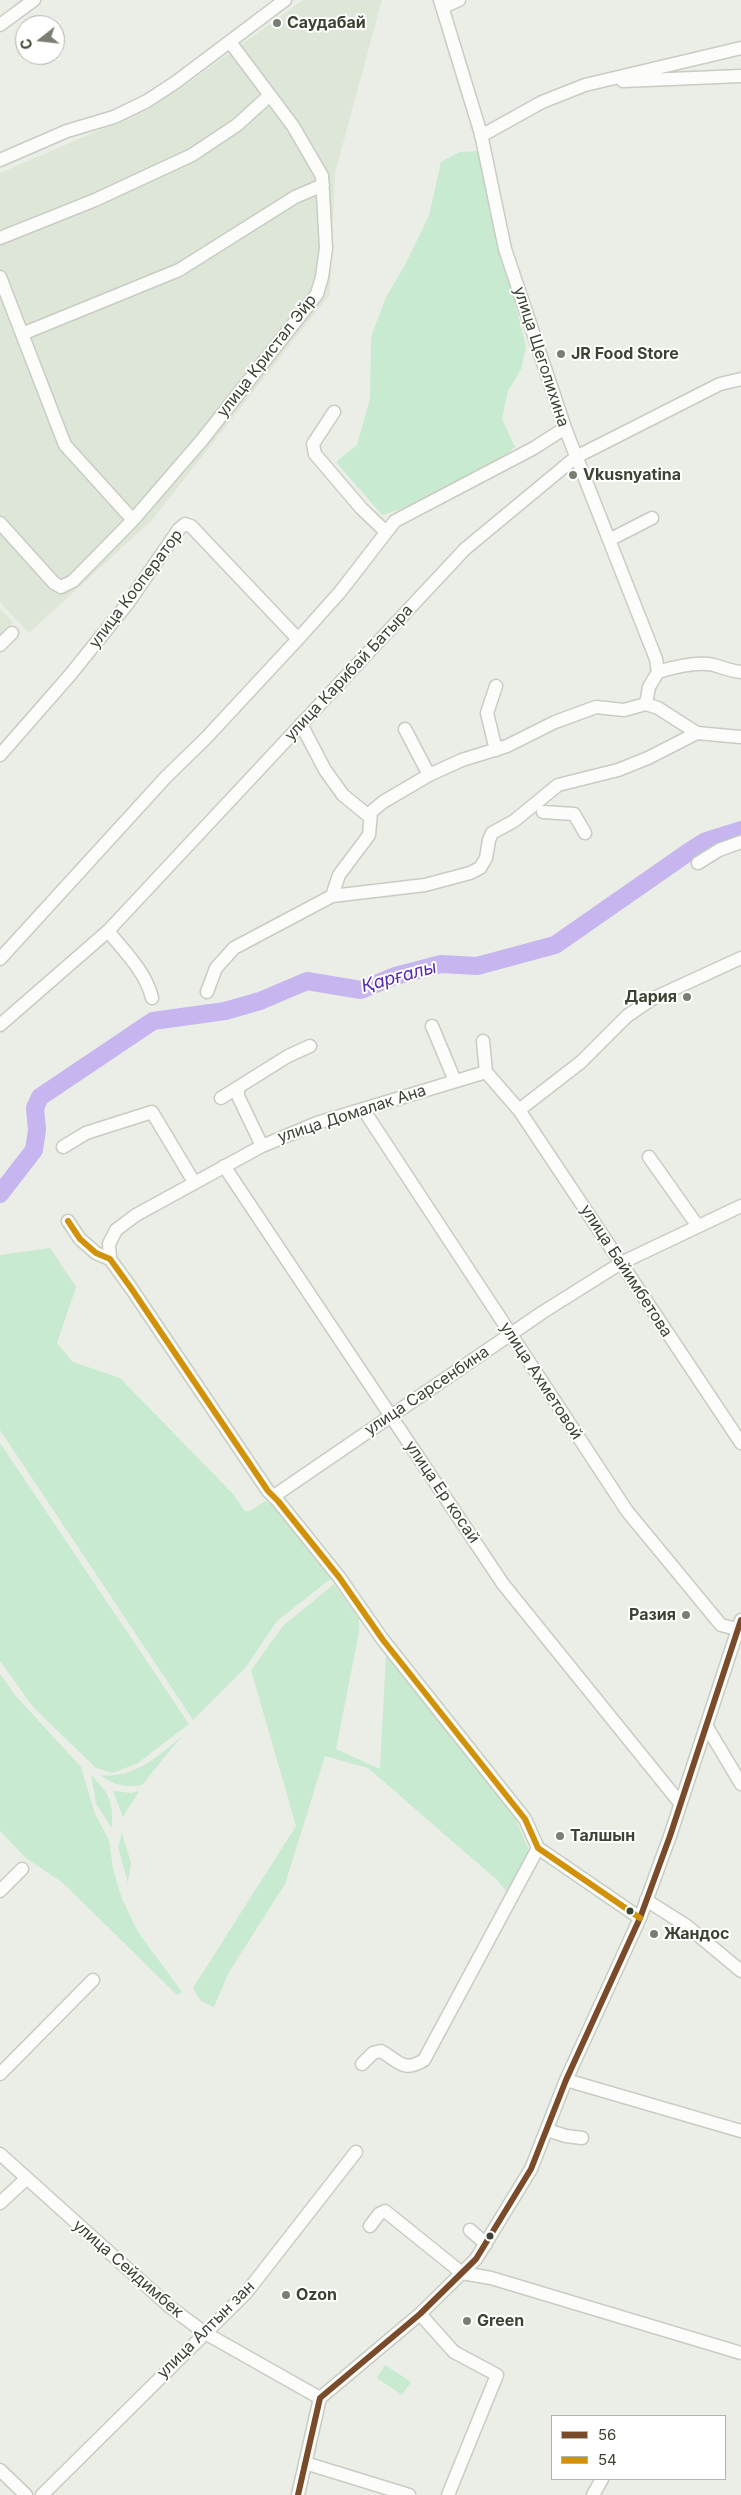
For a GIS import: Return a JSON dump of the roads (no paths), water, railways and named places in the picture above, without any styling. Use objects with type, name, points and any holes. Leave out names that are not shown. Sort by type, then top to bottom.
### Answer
[{"type":"street","points":[[0,25],[34,0]]},
{"type":"street","points":[[0,160],[67,131],[114,116],[147,101],[285,0]]},
{"type":"street","points":[[441,4],[459,0]]},
{"type":"street","name":"улица Щеголихина","points":[[441,4],[481,136],[505,249],[565,428],[650,638],[658,672]]},
{"type":"street","name":"улица Кристал Эйр","points":[[0,523],[54,583],[61,587],[73,581],[133,520],[202,440],[317,294],[322,277],[326,248],[322,176],[314,158],[230,42]]},
{"type":"street","points":[[481,136],[542,102],[601,81],[741,48]]},
{"type":"street","points":[[601,81],[679,80],[741,76]]},
{"type":"street","points":[[0,238],[95,200],[192,154],[237,125],[270,95]]},
{"type":"street","points":[[22,334],[178,270],[295,197],[323,185]]},
{"type":"street","points":[[0,277],[65,445],[133,520]]},
{"type":"street","name":"улица Карибай Батыра","points":[[0,1025],[108,931],[465,549],[576,457],[720,384],[741,379]]},
{"type":"street","points":[[334,412],[313,444],[315,454],[361,508],[386,532]]},
{"type":"street","points":[[0,959],[166,777],[298,639],[340,592],[395,521],[534,448],[565,428]]},
{"type":"street","points":[[609,540],[652,518]]},
{"type":"street","name":"улица Кооператор","points":[[0,755],[70,675],[128,603],[179,529],[185,524],[192,526],[298,639]]},
{"type":"street","points":[[0,645],[12,633]]},
{"type":"street","points":[[646,704],[649,687],[658,672],[673,667],[713,665],[726,670],[741,672]]},
{"type":"street","points":[[496,686],[487,714],[496,750]]},
{"type":"street","points":[[332,896],[338,875],[369,835],[371,812],[383,802],[429,775],[462,760],[508,746],[555,722],[596,707],[624,710],[636,709],[646,704],[658,708],[698,733],[741,737]]},
{"type":"street","points":[[301,724],[325,770],[343,795],[370,817]]},
{"type":"street","points":[[405,729],[429,775]]},
{"type":"street","points":[[542,810],[558,785],[625,767],[648,758],[698,733]]},
{"type":"street","points":[[207,992],[216,968],[234,948],[332,896],[425,885],[470,874],[483,864],[492,833],[514,820],[542,810],[574,814],[585,833]]},
{"type":"street","points":[[698,863],[719,850],[741,842]]},
{"type":"street","points":[[108,931],[136,965],[150,988],[152,998]]},
{"type":"street","points":[[519,1110],[581,1062],[627,1016],[652,999],[741,958]]},
{"type":"street","points":[[432,1026],[455,1081]]},
{"type":"street","points":[[483,1041],[486,1072]]},
{"type":"street","points":[[222,1098],[288,1056],[310,1046]]},
{"type":"street","name":"улица Байимбетова","points":[[486,1072],[519,1110],[741,1443]]},
{"type":"street","name":"улица Домалак Ана","points":[[110,1259],[109,1244],[116,1230],[136,1215],[262,1146],[317,1123],[486,1072]]},
{"type":"street","points":[[238,1089],[238,1096],[262,1146]]},
{"type":"street","name":"улица Ахметовой","points":[[363,1109],[627,1511],[721,1625],[740,1626]]},
{"type":"street","points":[[63,1147],[86,1133],[152,1112],[194,1182]]},
{"type":"street","points":[[649,1157],[697,1225]]},
{"type":"street","name":"улица Ер косай","points":[[224,1166],[503,1584],[680,1803]]},
{"type":"street","name":"улица Сарсенбина","points":[[274,1496],[390,1415],[621,1263],[697,1225],[741,1206]]},
{"type":"street","points":[[68,1221],[80,1239],[96,1253],[110,1259],[268,1491],[274,1496],[525,1818],[538,1848],[640,1918]]},
{"type":"street","points":[[298,2495],[320,2398],[420,2314],[462,2273],[486,2244],[531,2170],[566,2080],[640,1918],[707,1727],[740,1626]]},
{"type":"street","points":[[707,1727],[741,1784]]},
{"type":"street","points":[[362,2064],[374,2053],[381,2051],[402,2066],[414,2066],[424,2060],[480,1952],[538,1848]]},
{"type":"street","points":[[0,1891],[22,1869]]},
{"type":"street","points":[[646,1900],[688,1926],[741,1971]]},
{"type":"street","points":[[0,2074],[94,1980]]},
{"type":"street","points":[[566,2080],[741,2130]]},
{"type":"street","points":[[547,2130],[566,2136],[582,2138]]},
{"type":"street","name":"улица Алтын зан","points":[[42,2495],[246,2293],[356,2152]]},
{"type":"street","name":"улица Сейдимбек","points":[[0,2154],[170,2307],[205,2333],[320,2398]]},
{"type":"street","points":[[0,2203],[26,2179]]},
{"type":"street","points":[[370,2226],[379,2214],[386,2211],[462,2273],[490,2278],[741,2353]]},
{"type":"street","points":[[470,2230],[486,2244]]},
{"type":"street","points":[[420,2314],[454,2352],[497,2375],[448,2495]]},
{"type":"street","points":[[305,2463],[409,2495]]},
{"type":"street","points":[[0,2470],[26,2495]]},
{"type":"street","points":[[593,2495],[601,2480]]},
{"type":"waterway","name":"Қарғалы","points":[[0,1194],[34,1150],[37,1130],[35,1108],[40,1097],[153,1021],[225,1011],[260,1001],[307,981],[361,990],[395,976],[441,964],[477,966],[555,945],[706,841],[741,830]]},
{"type":"place","name":"Саудабай","points":[[277,23]]},
{"type":"place","name":"JR Food Store","points":[[561,354]]},
{"type":"place","name":"Vkusnyatina","points":[[573,475]]},
{"type":"place","name":"Дария","points":[[687,997]]},
{"type":"place","name":"Разия","points":[[686,1615]]},
{"type":"place","name":"Талшын","points":[[560,1836]]},
{"type":"place","name":"Жандос","points":[[654,1934]]},
{"type":"place","name":"Ozon","points":[[286,2295]]},
{"type":"place","name":"Green","points":[[467,2321]]}]
